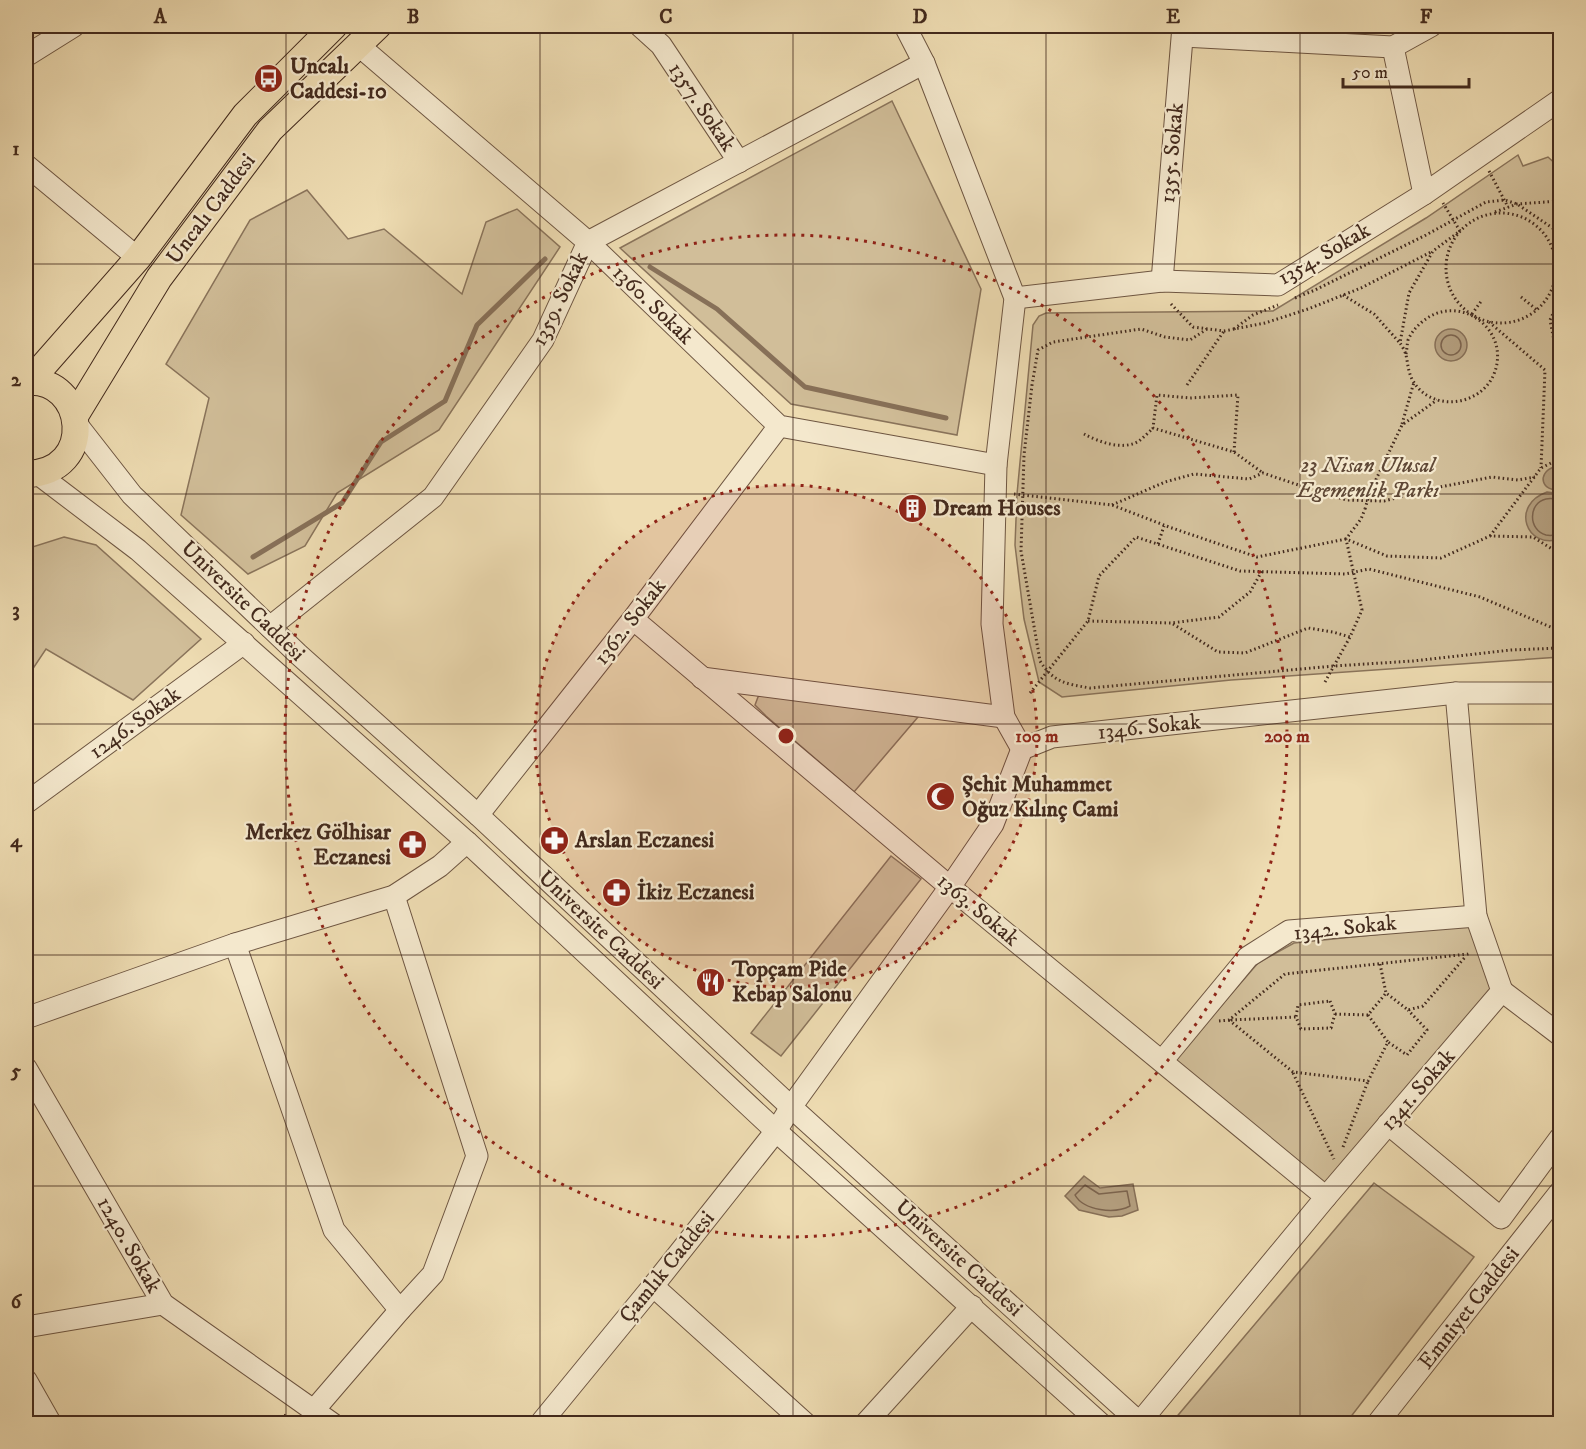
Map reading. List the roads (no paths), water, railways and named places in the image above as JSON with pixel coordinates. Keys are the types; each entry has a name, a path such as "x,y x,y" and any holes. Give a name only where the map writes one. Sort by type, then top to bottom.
{"main road":[{"name":"Uncalı Caddesi","path":"75,419 159,278 270,130 378,26"},
{"name":"Uncalı Caddesi","path":"27,382 138,258 245,115 327,28"},
{"path":"27,382 44,384 58,391 69,402 75,419 76,432 73,447 64,459 52,469 30,476"}],"street":[{"path":"26,56 74,26"},
{"name":"1357. Sokak","path":"640,26 661,45 739,162"},
{"path":"791,1107 993,824 1022,749 1004,717 992,624 996,465 1015,298 924,63 905,26"},
{"path":"1183,31 1393,47 1431,26"},
{"name":"1355. Sokak","path":"1161,281 1183,31"},
{"name":"1360. Sokak","path":"357,44 588,242 778,426"},
{"path":"1393,47 1432,196"},
{"name":"1359. Sokak","path":"270,627 433,497 543,340 588,242 924,63"},
{"name":"1354. Sokak","path":"1015,298 1161,281 1278,285 1432,196 1560,100"},
{"path":"26,165 138,258"},
{"name":"Universite Caddesi","path":"75,419 132,495 298,654 478,815 791,1107 1140,1423"},
{"path":"778,426 996,465"},
{"name":"1362. Sokak","path":"478,815 633,619 778,426"},
{"name":"Universite Caddesi","path":"30,476 138,550 244,643 467,842 776,1131 1101,1424"},
{"name":"1363. Sokak","path":"633,619 950,887 1326,1197"},
{"name":"1246. Sokak","path":"26,803 244,643"},
{"path":"702,678 1004,717"},
{"path":"1456,693 1477,950 1502,991 1560,1035"},
{"name":"1346. Sokak","path":"1022,749 1052,737 1456,693 1560,693"},
{"path":"26,1018 235,944 394,897 440,866 467,842"},
{"path":"314,1410 433,1274 477,1156 394,897"},
{"name":"1342. Sokak","path":"1162,1062 1248,957 1289,931 1476,916"},
{"path":"235,944 334,1230 400,1310"},
{"name":"1341. Sokak","path":"1140,1423 1326,1197 1502,991"},
{"name":"1240. Sokak","path":"26,1068 163,1304 333,1424"},
{"name":"Çamlık Caddesi","path":"540,1424 776,1131 791,1107"},
{"path":"1388,1124 1501,1218 1560,1138"},
{"path":"1528,1182 1556,1197"},
{"name":"Emniyet Caddesi","path":"1377,1424 1556,1197"},
{"path":"653,1286 806,1424"},
{"path":"26,1327 163,1304"},
{"path":"865,1424 972,1306"},
{"path":"26,1380 51,1424"}],"water":[{"path":"1451,329 1463,333 1467,345 1463,357 1451,361 1439,357 1435,345 1439,333"},
{"path":"1554,467 1560,469 1560,489 1549,488 1544,482 1545,474"},
{"path":"1547,492 1560,495 1560,539 1548,541 1538,538 1531,532 1526,515 1529,506 1536,498"},
{"path":"1084,1176 1100,1188 1133,1184 1138,1210 1122,1216 1109,1217 1079,1210 1065,1196"}],"waterway":[{"path":"253,557 342,503 381,442 445,401 477,325 545,259"},
{"path":"650,267 717,309 805,387 946,418"}],"place":[{"name":"Uncalı Caddesi-10","path":"269,79"},
{"name":"Dream Houses","path":"912,508"},
{"name":"Şehit Muhammet Oğuz Kılınç Cami","path":"941,797"},
{"name":"Arslan Eczanesi","path":"554,840"},
{"name":"Merkez Gölhisar Eczanesi","path":"412,845"},
{"name":"İkiz Eczanesi","path":"616,892"},
{"name":"Topçam Pide Kebap Salonu","path":"711,982"}],"park label":[{"name":"23 Nisan Ulusal Egemenlik Parkı","path":"1368,478"}]}
